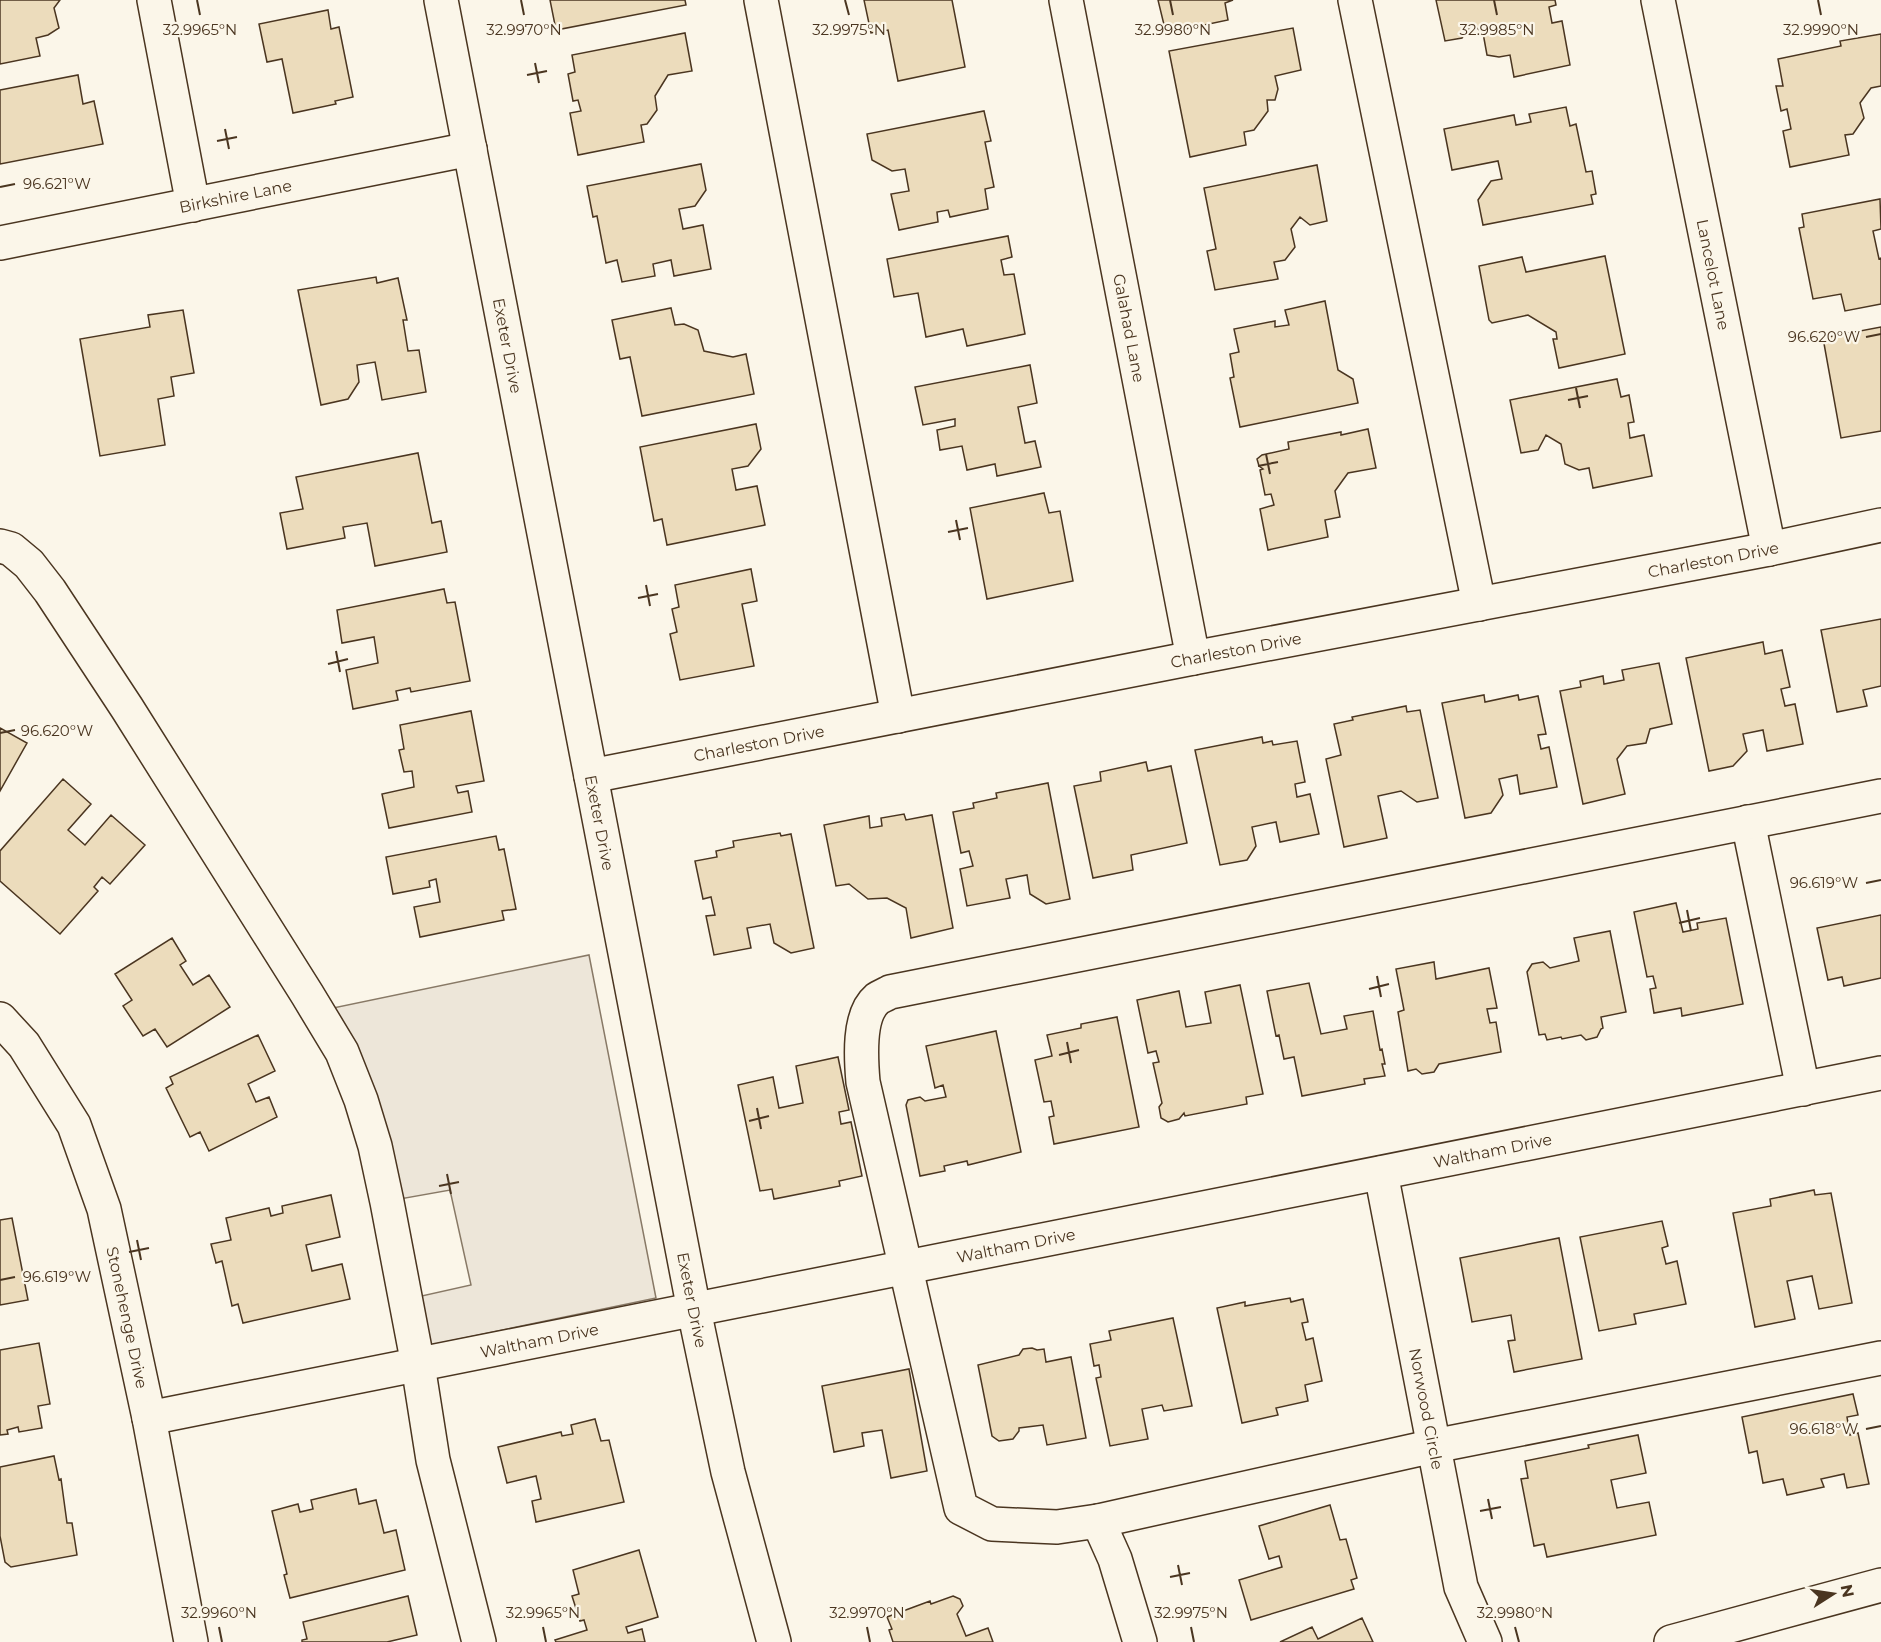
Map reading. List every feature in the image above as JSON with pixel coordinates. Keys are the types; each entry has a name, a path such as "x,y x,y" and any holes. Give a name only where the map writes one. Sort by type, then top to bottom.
{"street":[{"path":"154,0 194,205"},
{"name":"Exeter Drive","path":"441,0 694,1310 728,1472 774,1642"},
{"path":"761,0 898,716"},
{"name":"Galahad Lane","path":"1066,0 1193,658"},
{"path":"1355,0 1479,604"},
{"name":"Lancelot Lane","path":"1658,0 1769,549"},
{"name":"Birkshire Lane","path":"0,243 470,149"},
{"name":"Charleston Drive","path":"591,776 1193,658 1769,549 1881,525"},
{"path":"0,546 11,549 29,564 50,591 158,757 342,1052 361,1100 375,1146 418,1365 433,1460 479,1642"},
{"path":"1881,796 890,992 877,999 866,1017 860,1052 863,1082 961,1508 993,1524 1057,1527 1098,1521 1434,1446 1881,1358"},
{"path":"1748,822 1803,1089"},
{"name":"Stonehenge Drive","path":"0,1019 24,1045 74,1125 104,1209 149,1418 191,1642"},
{"name":"Waltham Drive","path":"149,1418 1881,1073"},
{"name":"Norwood Circle","path":"1381,1173 1461,1587 1485,1642"},
{"path":"1098,1521 1115,1559 1140,1642"},
{"path":"1671,1642 1881,1586"}],"shaded area":[{"path":"589,955 656,1298 426,1346 417,1297 471,1285 450,1190 400,1199 333,1008"}],"building":[{"path":"0,0 60,0 54,8 59,28 48,35 36,38 40,56 0,64"},
{"path":"550,0 685,0 686,5 556,30"},
{"path":"864,0 952,0 965,67 898,81 888,30 871,33"},
{"path":"1158,0 1233,0 1225,3 1228,20 1166,33"},
{"path":"1436,0 1555,0 1556,5 1549,7 1552,23 1562,21 1570,65 1514,77 1510,55 1499,57 1487,55 1483,33 1472,24 1462,38 1445,41"},
{"path":"328,10 331,29 339,27 353,97 335,101 336,104 293,113 282,59 267,62 259,24"},
{"path":"1293,28 1301,70 1275,76 1278,89 1275,100 1267,100 1268,111 1254,130 1244,132 1246,145 1190,157 1169,51"},
{"path":"685,33 692,71 668,75 655,96 657,110 647,124 641,125 644,142 578,155 570,113 581,111 578,100 573,101 568,74 575,72 572,55"},
{"path":"1881,34 1881,86 1871,88 1860,103 1864,118 1853,134 1845,135 1849,155 1790,167 1783,131 1791,129 1787,109 1781,111 1776,86 1783,86 1778,59 1841,46 1840,41"},
{"path":"78,75 83,104 94,101 103,144 0,164 0,90"},
{"path":"1566,107 1570,126 1576,124 1586,172 1592,171 1596,194 1591,195 1593,204 1483,225 1478,200 1491,181 1502,179 1498,161 1452,170 1444,129 1514,115 1516,125 1531,122 1529,114"},
{"path":"984,111 991,141 985,142 994,187 985,189 988,209 950,217 948,210 937,212 938,222 899,230 891,194 909,191 905,169 892,171 872,160 867,134"},
{"path":"701,164 706,190 695,206 679,209 683,229 703,225 711,269 674,276 671,260 653,264 655,276 622,282 617,260 606,263 597,216 593,217 587,186"},
{"path":"1317,165 1327,221 1310,225 1300,217 1291,229 1295,247 1285,260 1274,262 1278,279 1215,290 1207,251 1216,249 1204,188"},
{"path":"1880,199 1881,229 1873,231 1879,259 1881,258 1881,304 1845,311 1841,294 1813,299 1799,228 1804,227 1802,214"},
{"path":"1008,236 1012,257 1001,260 1004,275 1014,274 1025,334 967,346 963,329 926,337 918,293 894,297 887,259"},
{"path":"1605,256 1625,354 1559,368 1553,339 1557,339 1556,332 1528,315 1492,323 1489,320 1479,266 1522,257 1526,272"},
{"path":"376,277 377,283 398,278 407,320 403,320 408,351 419,350 426,392 382,400 375,362 357,365 359,382 348,399 321,405 298,290"},
{"path":"1325,301 1338,370 1353,379 1358,403 1240,427 1230,378 1234,377 1230,354 1239,352 1234,329 1275,321 1275,327 1289,325 1285,310"},
{"path":"671,308 675,325 684,324 698,330 704,351 733,357 746,354 754,394 642,416 630,357 620,359 612,320"},
{"path":"183,310 194,373 171,377 174,396 158,399 165,445 100,456 80,339 150,327 148,315"},
{"path":"1881,327 1881,431 1841,438 1823,338"},
{"path":"1030,365 1037,403 1018,407 1025,443 1035,441 1041,467 997,476 995,464 967,470 962,446 940,450 937,430 955,426 955,419 923,425 915,387"},
{"path":"1617,379 1621,397 1629,395 1634,422 1628,423 1630,438 1644,435 1652,476 1593,488 1589,468 1579,470 1565,464 1561,444 1546,435 1538,450 1521,453 1510,400"},
{"path":"756,424 761,449 748,466 732,469 736,490 757,486 765,525 667,545 662,519 654,521 640,447"},
{"path":"1368,429 1376,468 1348,473 1335,491 1340,517 1325,520 1328,537 1268,550 1260,509 1274,505 1271,494 1265,495 1260,470 1263,469 1259,466 1257,459 1262,455 1289,449 1288,442"},
{"path":"418,453 432,523 441,521 447,552 375,566 367,523 343,527 345,538 287,549 280,513 303,509 296,477"},
{"path":"1044,493 1049,513 1060,511 1073,581 987,599 970,508"},
{"path":"751,569 757,601 742,604 754,666 680,680 670,634 677,632 672,609 679,607 675,585"},
{"path":"444,589 447,603 455,602 470,681 411,692 410,688 396,691 398,700 353,709 346,670 378,663 374,637 342,643 337,610"},
{"path":"1881,619 1881,686 1863,690 1867,706 1837,712 1821,630"},
{"path":"1763,642 1765,654 1782,650 1790,687 1781,689 1785,706 1795,704 1803,744 1767,751 1763,730 1743,734 1747,751 1733,766 1709,771 1686,658"},
{"path":"1659,663 1672,724 1650,729 1646,743 1627,746 1617,759 1625,794 1583,804 1560,691 1581,687 1580,681 1603,676 1604,684 1624,680 1622,670"},
{"path":"1484,695 1485,702 1518,695 1519,700 1538,696 1546,734 1538,735 1541,749 1549,747 1557,787 1520,794 1517,775 1499,779 1503,795 1491,813 1465,818 1442,703"},
{"path":"1406,706 1407,712 1420,710 1438,798 1417,802 1401,791 1378,796 1387,838 1344,847 1326,759 1341,755 1334,724 1353,720 1352,717"},
{"path":"471,711 484,781 456,786 458,793 468,791 472,812 389,828 382,794 414,787 412,771 404,772 399,750 404,749 400,725"},
{"path":"0,728 27,743 0,791"},
{"path":"1262,737 1263,743 1272,741 1273,745 1297,741 1305,782 1295,784 1297,797 1310,794 1319,834 1280,842 1276,822 1252,827 1256,846 1247,860 1220,865 1195,750"},
{"path":"1146,762 1148,771 1171,766 1187,843 1131,855 1133,870 1093,878 1074,786 1101,781 1100,772"},
{"path":"63,779 91,804 68,830 85,845 111,815 145,845 110,884 102,877 94,887 98,891 60,934 0,881 0,851"},
{"path":"1048,783 1070,899 1046,904 1030,894 1027,875 1006,879 1010,898 967,906 960,869 973,866 969,851 961,853 953,812 974,808 973,803 997,798 996,793"},
{"path":"904,814 906,820 932,815 953,928 911,938 906,908 887,898 868,899 849,884 836,886 824,825 869,816 870,828 882,826 881,818"},
{"path":"780,833 781,836 791,834 814,948 791,953 774,943 770,924 747,928 751,948 714,955 706,916 715,915 711,897 703,899 695,861 717,857 716,851 734,847 733,841"},
{"path":"496,836 499,850 504,849 516,909 502,911 504,920 420,937 414,907 440,902 436,879 429,881 430,887 393,894 386,857"},
{"path":"1676,903 1683,932 1698,929 1697,923 1726,918 1743,1004 1682,1016 1681,1008 1654,1013 1650,989 1656,988 1653,976 1647,977 1634,912"},
{"path":"1881,915 1881,978 1844,986 1842,977 1828,980 1817,928"},
{"path":"1610,931 1626,1012 1601,1017 1603,1028 1597,1037 1586,1040 1581,1035 1547,1040 1545,1034 1539,1035 1527,972 1532,964 1543,962 1550,968 1579,961 1574,938"},
{"path":"172,938 186,961 180,965 193,985 209,975 230,1007 167,1047 155,1029 143,1036 123,1006 132,1000 115,974"},
{"path":"1434,962 1436,979 1489,968 1497,1008 1487,1009 1490,1023 1496,1022 1501,1052 1439,1064 1434,1072 1422,1074 1416,1069 1408,1071 1398,1012 1404,1010 1396,969"},
{"path":"1309,983 1321,1034 1347,1029 1344,1016 1373,1011 1385,1064 1382,1064 1385,1076 1364,1079 1365,1084 1302,1096 1294,1057 1284,1059 1279,1035 1276,1036 1267,991"},
{"path":"1240,985 1263,1094 1246,1097 1247,1104 1185,1116 1184,1113 1179,1119 1168,1122 1161,1118 1159,1107 1162,1103 1153,1063 1159,1062 1156,1051 1148,1053 1137,1000 1179,991 1186,1027 1211,1023 1205,992"},
{"path":"1117,1017 1139,1127 1054,1144 1049,1117 1054,1116 1051,1101 1044,1102 1035,1060 1052,1056 1047,1035 1081,1028 1081,1024"},
{"path":"996,1031 1021,1152 968,1165 967,1161 944,1166 945,1171 920,1176 906,1105 908,1100 920,1097 925,1101 946,1097 943,1085 935,1088 926,1046"},
{"path":"258,1035 275,1071 248,1084 256,1102 269,1097 277,1117 209,1151 200,1132 190,1137 166,1088 173,1084 170,1077"},
{"path":"838,1057 849,1110 839,1112 841,1124 851,1122 862,1176 839,1181 840,1186 774,1199 772,1189 760,1191 738,1085 773,1077 779,1108 803,1103 796,1066"},
{"path":"1814,1190 1815,1195 1831,1193 1852,1303 1819,1309 1812,1276 1787,1281 1795,1319 1755,1327 1733,1213 1771,1206 1770,1199"},
{"path":"331,1195 340,1237 306,1245 312,1271 342,1264 350,1299 243,1323 238,1304 232,1306 222,1261 216,1263 211,1244 231,1240 226,1218 269,1208 271,1216 283,1213 282,1206"},
{"path":"12,1218 28,1300 0,1305 0,1220"},
{"path":"1662,1221 1668,1246 1662,1248 1666,1264 1677,1261 1686,1304 1634,1314 1636,1324 1599,1331 1580,1237"},
{"path":"1559,1238 1582,1359 1514,1372 1508,1341 1515,1340 1511,1315 1472,1322 1460,1258"},
{"path":"1290,1298 1291,1302 1303,1299 1308,1322 1302,1323 1306,1340 1313,1338 1322,1381 1305,1385 1308,1401 1276,1408 1278,1415 1242,1423 1217,1308 1245,1302 1245,1306"},
{"path":"1173,1318 1192,1406 1164,1411 1162,1405 1142,1409 1148,1439 1110,1446 1096,1378 1101,1377 1099,1365 1094,1366 1090,1344 1111,1340 1109,1331"},
{"path":"39,1343 50,1404 38,1406 42,1428 19,1432 18,1427 7,1430 8,1434 0,1435 0,1350"},
{"path":"1023,1349 1044,1349 1046,1362 1071,1357 1086,1438 1047,1445 1043,1425 1019,1428 1013,1439 999,1441 992,1436 978,1365 1019,1355"},
{"path":"909,1369 927,1471 891,1478 882,1430 862,1433 864,1446 834,1452 822,1386"},
{"path":"1853,1394 1858,1415 1847,1417 1850,1435 1858,1433 1869,1484 1847,1488 1844,1474 1821,1479 1824,1487 1787,1495 1783,1479 1763,1483 1757,1451 1749,1453 1742,1417"},
{"path":"595,1419 601,1441 609,1440 624,1502 536,1522 532,1501 541,1499 536,1476 507,1483 498,1447 561,1432 562,1436 573,1434 571,1425"},
{"path":"1638,1435 1646,1473 1611,1480 1617,1508 1649,1502 1656,1535 1547,1557 1544,1544 1534,1546 1521,1479 1528,1478 1525,1461"},
{"path":"54,1456 59,1480 61,1479 67,1523 72,1523 77,1555 11,1567 5,1562 0,1536 0,1467"},
{"path":"356,1489 359,1504 376,1500 384,1533 396,1530 405,1570 290,1598 284,1575 287,1574 272,1511 298,1504 300,1512 313,1509 311,1500"},
{"path":"1330,1505 1340,1540 1346,1539 1357,1578 1351,1580 1354,1589 1251,1620 1239,1580 1282,1567 1279,1556 1269,1559 1259,1526"},
{"path":"639,1550 658,1617 626,1627 628,1633 642,1629 645,1642 556,1642 555,1640 587,1630 584,1620 580,1621 572,1596 579,1594 573,1570"},
{"path":"408,1596 417,1635 387,1642 302,1642 307,1639 303,1622"},
{"path":"953,1596 960,1599 963,1606 957,1614 966,1636 988,1628 993,1642 893,1642 889,1630 892,1629 887,1617 930,1601 931,1604"},
{"path":"1362,1618 1373,1642 1280,1642 1312,1627 1318,1639"}]}
